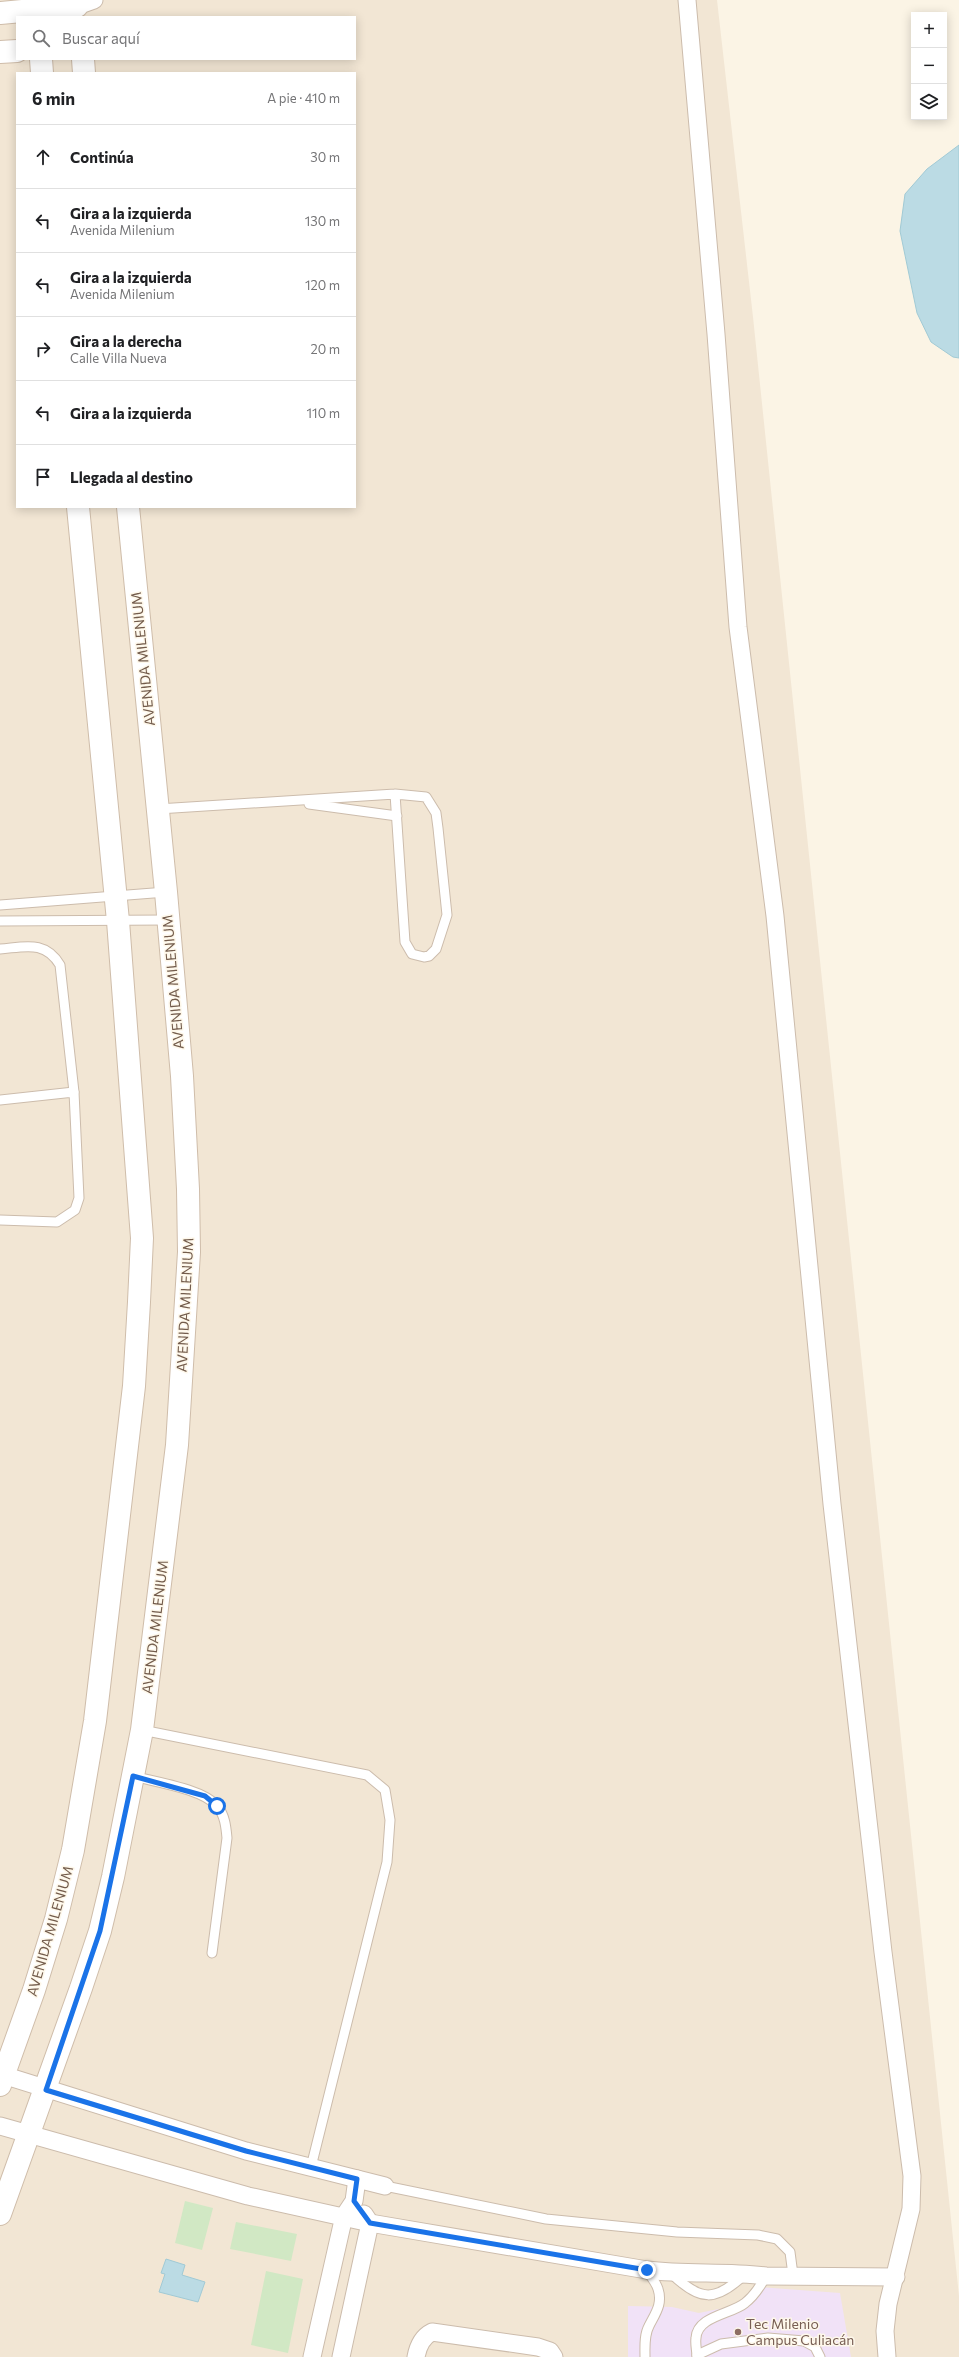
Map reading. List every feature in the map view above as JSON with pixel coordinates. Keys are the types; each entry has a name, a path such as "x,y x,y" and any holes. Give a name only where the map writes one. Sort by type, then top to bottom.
{"street":[{"path":"687,0 716,334 738,627 775,916 831,1496 883,1952 912,2176 911,2209 896,2277 888,2304 885,2331 887,2357"},
{"path":"0,13 82,6"},
{"path":"0,52 16,51"},
{"path":"41,60 42,72"},
{"path":"83,60 84,72"},
{"name":"AVENIDA MILENIUM","path":"1,2078 34,1990 56,1919 73,1850 95,1721 134,1386 142,1238 116,896 78,508"},
{"name":"AVENIDA MILENIUM","path":"0,2214 46,2090 100,1931 142,1730 177,1445 189,1252 188,1189 182,1076 167,920 166,892 128,508"},
{"path":"1,2078 46,2090 246,2151 385,2186"},
{"path":"0,2126 248,2196 344,2216 370,2223 647,2270 671,2273 746,2274 766,2276 896,2277"},
{"path":"312,2357 344,2216 354,2201 357,2179"},
{"path":"341,2357 370,2223 354,2201"},
{"path":"416,2357 418,2348 424,2336 432,2332 538,2346 550,2351 554,2357"}],"lane":[{"path":"158,809 395,794 426,797 436,813 446,915 436,948 429,956 424,957 412,954 405,942 395,794"},
{"path":"294,801 397,816"},
{"path":"0,905 166,892"},
{"path":"0,921 167,920"},
{"path":"0,949 35,947 47,949 54,955 60,965 74,1092 79,1198 75,1210 57,1222 0,1220"},
{"path":"0,1100 74,1092"},
{"path":"142,1730 367,1776 385,1790 390,1820 387,1862 311,2167"},
{"path":"133,1776 205,1796 217,1806 225,1820 227,1838 212,1952"},
{"path":"385,2186 546,2219 677,2232 758,2235 777,2239 790,2252 793,2276"},
{"path":"645,2357 645,2343 648,2327 657,2315 660,2298 658,2288 647,2270"},
{"path":"671,2273 682,2285 698,2294 708,2296 722,2293 746,2274"},
{"path":"766,2276 755,2294 744,2304 716,2316 701,2328 696,2337 697,2356 721,2344 768,2338 804,2341 815,2347 820,2357"}],"shaded area":[{"path":"0,0 717,0 753,317 959,2296 959,2357 0,2357"},
{"name":"Tec Milenio Campus Culiacán","path":"757,2287 840,2293 851,2357 628,2357 628,2306 672,2307 699,2313 738,2305"}],"green space":[{"path":"185,2201 213,2208 202,2250 175,2243"},
{"path":"236,2222 297,2234 291,2261 230,2249"},
{"path":"266,2271 303,2279 288,2353 251,2345"}],"water":[{"path":"959,145 959,358 953,357 931,342 917,313 900,231 905,194 927,169"},
{"path":"166,2259 185,2265 182,2275 205,2282 198,2302 159,2292 165,2274 161,2273"}],"place":[{"name":"Tec Milenio Campus Culiacán","path":"738,2332"}],"route":[{"path":"217,1806 205,1796 133,1776 100,1931 46,2090 246,2151 357,2179 354,2201 370,2223 647,2270"}]}
